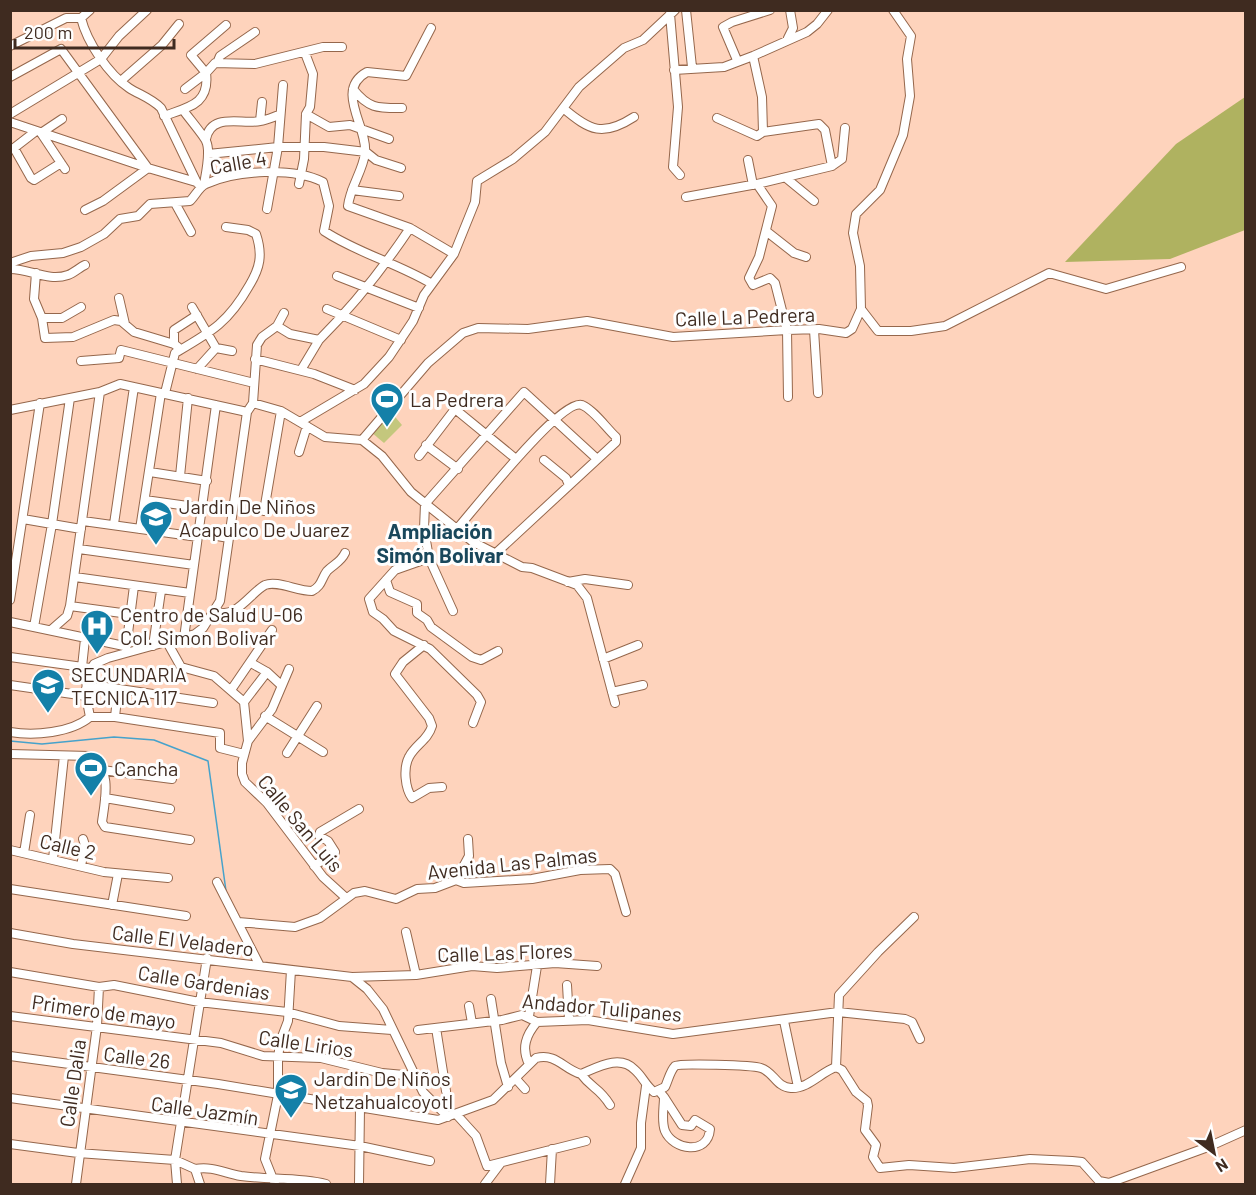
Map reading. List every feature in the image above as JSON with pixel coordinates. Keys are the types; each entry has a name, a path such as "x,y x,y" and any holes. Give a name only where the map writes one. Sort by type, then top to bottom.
{"street":[{"path":"10,46 66,18 81,18 90,10"},
{"path":"10,114 101,59 119,36 147,10"},
{"path":"686,10 692,67"},
{"path":"737,60 723,27 770,10"},
{"path":"788,38 793,28 790,10"},
{"path":"674,70 692,67 724,67 737,60 753,56 818,26 828,10"},
{"path":"893,10 911,36 907,59 910,96 903,135 880,190 856,214 853,233 860,266 861,309 881,333 939,328 1049,273 1106,289 1181,267"},
{"path":"672,12 678,107 673,167 680,175"},
{"path":"299,452 303,424 355,390 376,373 401,340 432,284 454,254 475,202 477,181 513,159 546,132 579,87 624,48 643,40 672,12"},
{"path":"81,18 84,32 101,59 126,86 152,100 164,116 200,185"},
{"path":"122,80 162,45 179,24"},
{"path":"164,116 183,110 205,95 208,88 206,73 191,55 226,25"},
{"path":"431,28 407,75 398,77 367,72 356,82 352,96 366,152 348,206 410,228 454,254"},
{"path":"217,63 220,57 255,32"},
{"path":"185,89 217,63 255,63 323,48 342,47"},
{"path":"10,76 61,49 148,168"},
{"path":"300,179 306,114 310,107 313,74 305,53"},
{"path":"753,56 762,97 763,132"},
{"path":"267,209 278,147 283,85"},
{"path":"353,89 361,99 375,108 402,108"},
{"path":"260,121 262,102"},
{"path":"563,108 580,123 602,130 622,124 634,117"},
{"path":"183,110 196,130 206,139"},
{"path":"306,114 329,127 350,125 389,139"},
{"path":"200,185 208,154 206,139 208,131 218,123 260,121 279,115"},
{"path":"38,132 63,166 33,180 14,148 38,132 62,118"},
{"path":"717,118 749,135 757,136 763,132 819,124 825,130 832,166"},
{"path":"10,122 200,185"},
{"path":"686,197 755,185 832,166 842,159 845,128"},
{"path":"208,154 303,146 366,152 376,160 401,168"},
{"path":"748,160 755,185 772,206 759,257 748,278 753,285 767,279 772,280 787,330 788,397"},
{"path":"85,210 103,201 148,168"},
{"name":"Calle 4","path":"10,263 31,256 63,253 81,247 104,234 120,219 138,216 150,204 190,201 200,185 260,172 274,172 323,182 329,206 324,231 346,245 390,262 432,284"},
{"path":"786,177 814,201"},
{"path":"352,190 399,196"},
{"path":"175,202 191,232"},
{"path":"140,529 163,393 175,353 207,334 230,316 259,268 261,252 256,234 248,230 226,227"},
{"path":"301,370 319,340 368,290 390,262 410,228"},
{"path":"766,231 794,253 806,257"},
{"path":"10,269 36,273 45,277 69,274 85,265"},
{"path":"36,273 34,299 42,318 45,338 73,337 114,321 125,324 134,332 174,344 182,349"},
{"path":"337,276 418,308"},
{"path":"119,298 125,324"},
{"path":"42,318 62,318 81,307"},
{"path":"192,307 216,348 232,351"},
{"path":"327,309 401,340"},
{"name":"Calle La Pedrera","path":"362,440 428,363 463,333 478,328 520,329 587,321 673,337 787,330 850,332 861,309"},
{"path":"10,657 86,667 126,650 184,638 203,628 216,611 220,601 247,412 253,403 255,359 260,340 277,326 284,313"},
{"path":"174,344 174,330 197,315"},
{"path":"277,326 290,334 319,340"},
{"path":"814,330 818,393"},
{"path":"197,369 216,348"},
{"path":"81,361 119,358 121,351 254,383"},
{"path":"255,359 301,370 355,390"},
{"path":"10,410 100,392 120,384 247,412"},
{"path":"114,524 134,387"},
{"path":"51,630 67,616 70,606 100,392"},
{"path":"453,611 429,558 424,529 425,504 524,392 596,458"},
{"path":"34,627 70,398"},
{"path":"180,476 189,398"},
{"path":"10,600 14,560 23,519 40,403"},
{"path":"253,403 281,411 325,437 362,440 382,456 411,492 456,530 495,554 522,567 532,568 577,585 587,598 615,703"},
{"path":"184,638 216,405"},
{"path":"456,530 516,459 554,421 566,410 577,405 585,406 617,440 495,554"},
{"path":"419,456 455,409 516,459"},
{"path":"264,511 281,411"},
{"path":"426,445 458,469"},
{"path":"544,460 566,478 569,485"},
{"path":"150,472 207,481"},
{"path":"145,500 202,508"},
{"path":"23,519 52,524 114,524 140,529 229,538"},
{"path":"78,549 194,565"},
{"path":"216,611 220,613 230,611 266,585 278,583 289,589 312,591 321,585 326,573 342,560 345,553"},
{"path":"429,558 395,570 369,599 373,612 394,631 424,645 477,695 481,702 473,723"},
{"path":"75,577 161,591 190,593"},
{"path":"568,582 585,579 628,585"},
{"path":"386,580 390,592 417,604 417,613 427,620 430,627 472,657 481,660 498,651"},
{"path":"126,650 134,586"},
{"path":"153,646 161,591"},
{"path":"70,606 129,614"},
{"path":"10,622 51,630 126,650"},
{"path":"231,690 272,630"},
{"path":"85,639 86,693 90,717"},
{"path":"166,642 182,667 214,676 244,702"},
{"path":"424,645 407,657 395,674 429,718 432,726 423,742 408,759 405,783 412,798 429,788 442,787"},
{"path":"603,660 638,645"},
{"path":"251,663 267,672 281,686"},
{"name":"Calle San Luis","path":"288,669 272,709 248,741 241,769 245,782 267,803 314,866 345,897"},
{"path":"248,741 244,702 267,672"},
{"path":"612,692 643,685"},
{"path":"10,686 86,693 118,689 213,703"},
{"path":"115,717 118,689"},
{"path":"287,753 317,706"},
{"path":"265,716 323,752"},
{"path":"10,732 24,735 71,728 90,717 115,717 222,733 220,748 244,754"},
{"path":"10,754 89,756 96,760 107,784 103,825 190,840"},
{"path":"53,859 64,756"},
{"path":"102,770 172,779"},
{"path":"105,798 170,809"},
{"path":"314,866 335,852 319,834 359,809"},
{"path":"24,853 30,814"},
{"path":"81,866 85,845 83,839"},
{"path":"456,880 469,856 468,839"},
{"name":"Calle 2","path":"10,850 118,874 168,878"},
{"name":"Avenida Las Palmas","path":"345,897 364,891 396,899 417,889 435,888 456,880 464,883 532,879 580,870 614,870 626,912"},
{"path":"112,905 118,874"},
{"path":"217,882 261,966"},
{"path":"10,889 186,916"},
{"path":"238,922 302,926 320,918 345,897"},
{"path":"836,1067 840,995 878,952 914,917"},
{"path":"406,932 416,975"},
{"name":"Calle El Veladero","path":"10,933 73,944 207,958 352,977 416,975"},
{"path":"177,1185 175,1160 207,958"},
{"name":"Calle Las Flores","path":"416,975 472,966 537,966 555,963 597,966"},
{"path":"530,1016 537,966"},
{"path":"275,1185 265,1159 278,1095 279,1055 288,1021 291,970"},
{"name":"Calle Gardenias","path":"10,972 99,987 114,985 199,1002 287,1012 339,1026 392,1030"},
{"path":"352,977 376,1000 387,1015 392,1030 426,1097 476,1136 487,1166 586,1141"},
{"path":"567,985 569,1020"},
{"name":"Calle Dalia","path":"76,1185 78,1153 97,1026 99,987"},
{"path":"491,999 501,1063 508,1087"},
{"path":"469,1006 472,1023"},
{"name":"Andador Tulipanes","path":"418,1030 530,1016 537,1022 588,1020 674,1034 784,1022 803,1016 838,1012 905,1019 912,1022 920,1039"},
{"name":"Primero de mayo","path":"10,1016 193,1040"},
{"path":"529,1064 525,1055 525,1044 537,1022"},
{"path":"784,1022 798,1087"},
{"path":"436,1028 446,1091"},
{"name":"Calle Lirios","path":"193,1040 221,1043 263,1056 321,1058 382,1073 415,1076"},
{"name":"Calle 26","path":"10,1056 189,1080 438,1120 452,1115"},
{"path":"452,1115 493,1100 536,1058 546,1056 554,1057 581,1074 588,1084 601,1089 610,1106"},
{"path":"581,1074 599,1065 623,1062 635,1069 646,1086 662,1094 682,1125 691,1126 695,1120 710,1129 709,1136 695,1149 686,1149 670,1139 664,1129 662,1094 675,1066 681,1063 760,1068 783,1086 798,1087 836,1067 842,1070 856,1092 867,1101 865,1130 876,1144 873,1157 880,1168 909,1165 954,1168 1030,1159 1072,1161 1082,1162 1100,1181 1109,1183 1208,1147 1245,1130"},
{"path":"516,1079 525,1089"},
{"path":"625,1185 641,1148 640,1123 646,1086"},
{"name":"Calle Jazmín","path":"10,1098 270,1136 360,1146 430,1161"},
{"path":"359,1185 360,1108"},
{"path":"10,1144 78,1153 175,1160 195,1169 215,1167 244,1176 271,1177 326,1185"},
{"path":"550,1185 552,1149"},
{"path":"485,1185 500,1164"},
{"path":"195,1169 200,1185"}],"green space":[{"path":"1245,97 1245,230 1170,259 1065,262 1176,144"},
{"name":"La Pedrera","path":"391,412 402,425 384,443 371,432"}],"waterway":[{"path":"10,741 42,744 114,737 154,740 208,761 226,891"}],"place":[{"name":"La Pedrera","path":"387,428"},
{"name":"Jardin De Niños Acapulco De Juarez","path":"156,546"},
{"name":"Centro de Salud U-06 Col. Simon Bolivar","path":"97,655"},
{"name":"SECUNDARIA TECNICA 117","path":"48,714"},
{"name":"Cancha","path":"91,797"},
{"name":"Jardin De Niños Netzahualcoyotl","path":"291,1119"}],"district":[{"name":"Ampliación Simón Bolivar","path":"440,542"}]}
